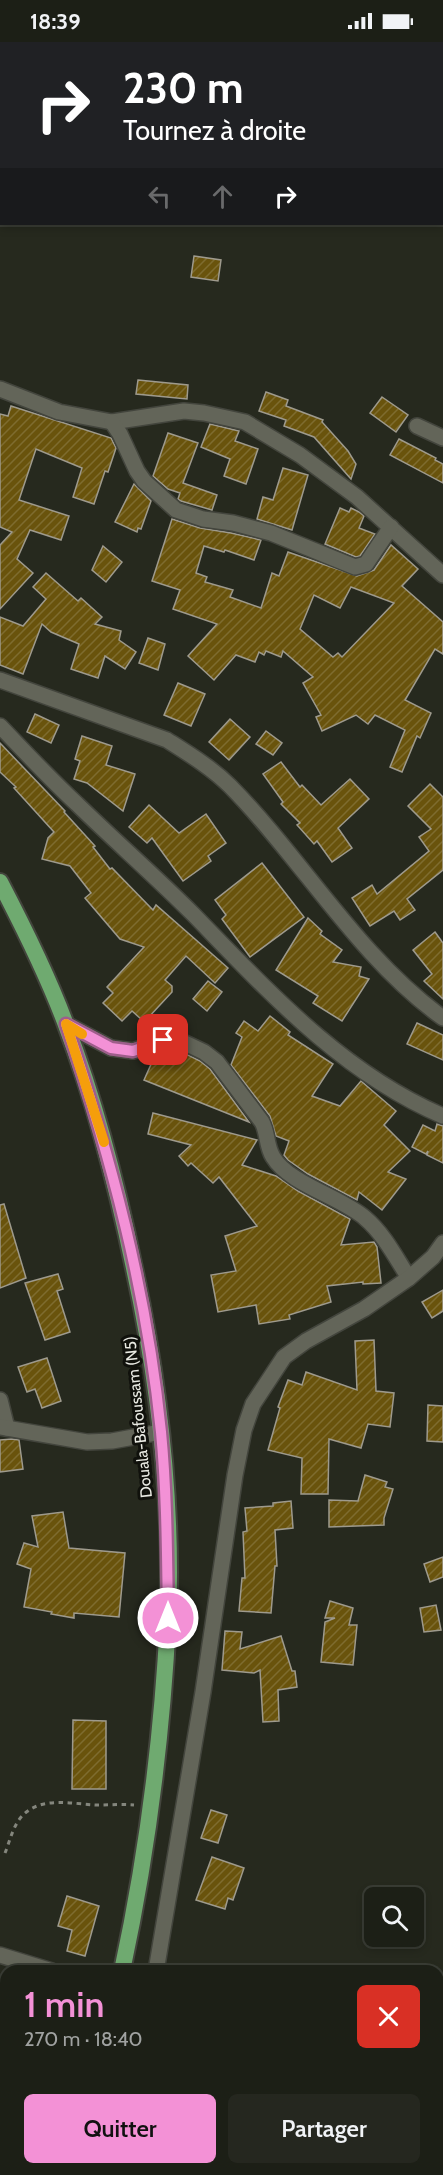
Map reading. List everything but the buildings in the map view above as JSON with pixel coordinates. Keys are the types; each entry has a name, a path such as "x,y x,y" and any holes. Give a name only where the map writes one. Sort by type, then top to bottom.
{"highway":[{"name":"Douala-Bafoussam (N5)","path":"0,882 37,957 66,1024 93,1104 120,1198 148,1336 161,1432 167,1523 168,1618 152,1808 123,1965"}],"street":[{"path":"0,389 59,412 112,422 184,411 245,422 300,455 357,497 443,575"},
{"path":"112,422 144,481 159,493 166,503 189,515 271,533 355,567 366,564 391,527"},
{"path":"417,426 443,438"},
{"path":"0,680 167,740 190,754 229,785 376,958 411,992 443,1018"},
{"path":"0,726 75,802 193,914 259,984 305,1025 347,1059 385,1085 415,1104 443,1116"},
{"path":"66,1024 111,1048 133,1051 163,1040 184,1043 204,1052 217,1062 262,1122 273,1157 279,1164 286,1171 365,1218 380,1233 409,1278"},
{"path":"157,1965 203,1692 235,1475 244,1430 253,1404 284,1357 306,1341 364,1309 409,1278 433,1257 443,1243"},
{"path":"0,1401 3,1427 87,1442 112,1441 161,1432"},
{"path":"0,1955 32,1965"}],"path":[{"path":"5,1853 13,1831 23,1814 42,1804 61,1802 152,1808"}],"slow traffic":[{"path":"82,1034 66,1024 104,1142"}],"route":[{"path":"163,1040 133,1051 111,1048 66,1024 93,1104 120,1198 148,1336 161,1432 167,1523 168,1618"}]}
